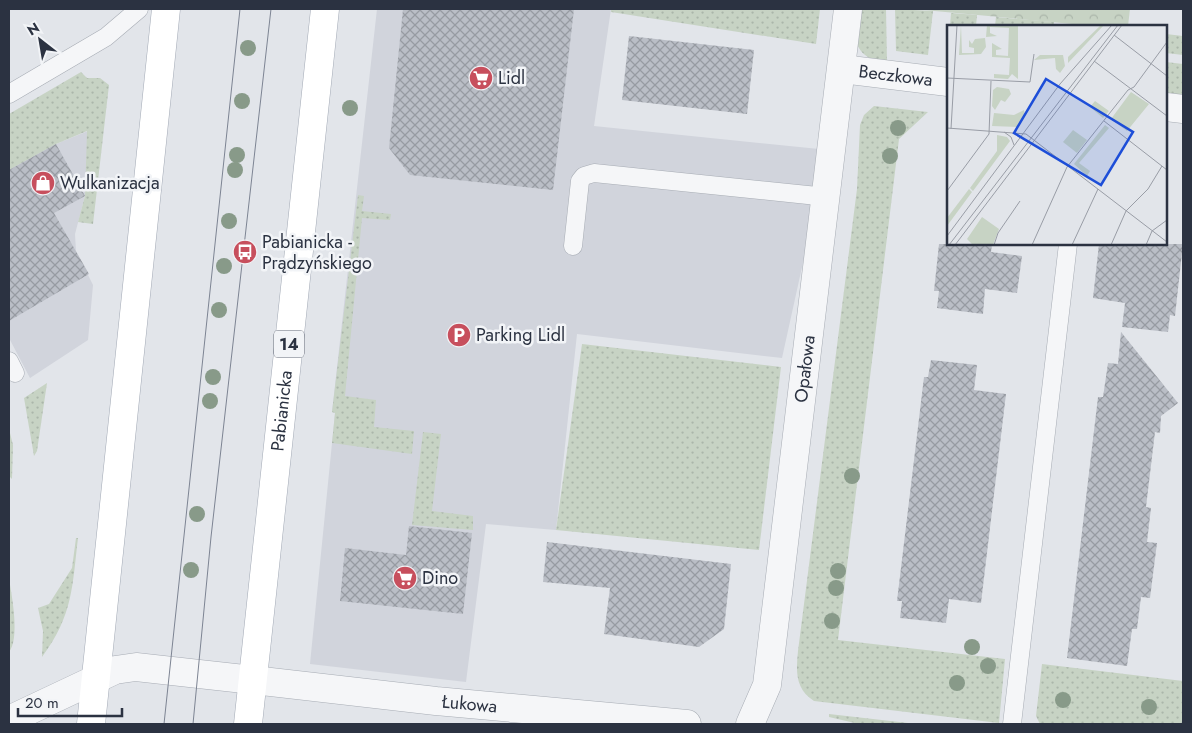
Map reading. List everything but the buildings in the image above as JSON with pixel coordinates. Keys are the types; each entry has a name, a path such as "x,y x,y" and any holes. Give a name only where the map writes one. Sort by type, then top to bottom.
{"main road":[{"path":"91,724 166,9"},
{"name":"Pabianicka","path":"248,724 325,9"}],"street":[{"name":"Opałowa","path":"750,724 767,685 827,197 848,9"},
{"name":"Beczkowa","path":"842,69 947,82"},
{"path":"1167,107 1183,109"},
{"name":"Łukowa","path":"9,720 95,678 115,670 136,668 436,701 686,724"}],"lane":[{"path":"9,94 106,37 139,9"},
{"path":"573,246 580,180 584,176 594,173 827,197"},
{"path":"1012,724 1068,245"}],"shaded area":[{"path":"377,9 611,9 594,126 819,149 804,258 782,358 577,334 556,530 486,524 466,682 310,664 335,413 332,412"},
{"path":"88,131 85,196 75,234 76,251 93,285 88,340 30,378 9,338 9,170 56,144"}],"green space":[{"path":"611,9 820,9 816,44 611,12"},
{"path":"859,9 886,9 887,63 869,58 859,49 857,44"},
{"path":"895,9 933,11 928,55 896,51"},
{"path":"913,9 1130,9 1128,25 1083,25"},
{"path":"951,13 977,15 976,25 950,25"},
{"path":"996,17 1054,22 1054,25 995,25"},
{"path":"1167,34 1183,36 1183,55 1167,53"},
{"path":"1167,62 1183,64 1183,96 1167,94"},
{"path":"81,72 87,78 100,78 109,85 93,224 78,222 85,196 87,131 56,144 9,170 9,114"},
{"path":"874,106 928,112 899,139 838,640 1005,659 999,723 814,701 803,691 798,679 798,651 857,189 860,125 864,115"},
{"path":"358,195 364,196 362,211 391,214 390,220 362,218 345,396 376,400 374,427 414,431 412,454 332,443 335,413 332,412"},
{"path":"582,344 781,367 759,550 556,530"},
{"path":"47,383 37,451 34,456 24,398"},
{"path":"9,429 13,445 12,479 9,476"},
{"path":"423,432 441,434 432,511 473,516 473,530 412,525"},
{"path":"76,538 78,538 72,587 65,614 60,628 42,657 43,631 38,608 49,604 72,568"},
{"path":"9,579 15,628 9,652"},
{"path":"1042,664 1183,681 1183,724 1040,724 1036,716"},
{"path":"829,714 917,724 859,724 829,717"}],"tram line":[{"path":"164,724 240,9"},
{"path":"193,724 211,537 271,9"}],"place":[{"name":"Lidl","path":"481,78"},
{"name":"Wulkanizacja","path":"43,183"},
{"name":"Pabianicka - Prądzyńskiego","path":"245,252"},
{"name":"Parking Lidl","path":"459,335"},
{"name":"Dino","path":"405,578"}]}
